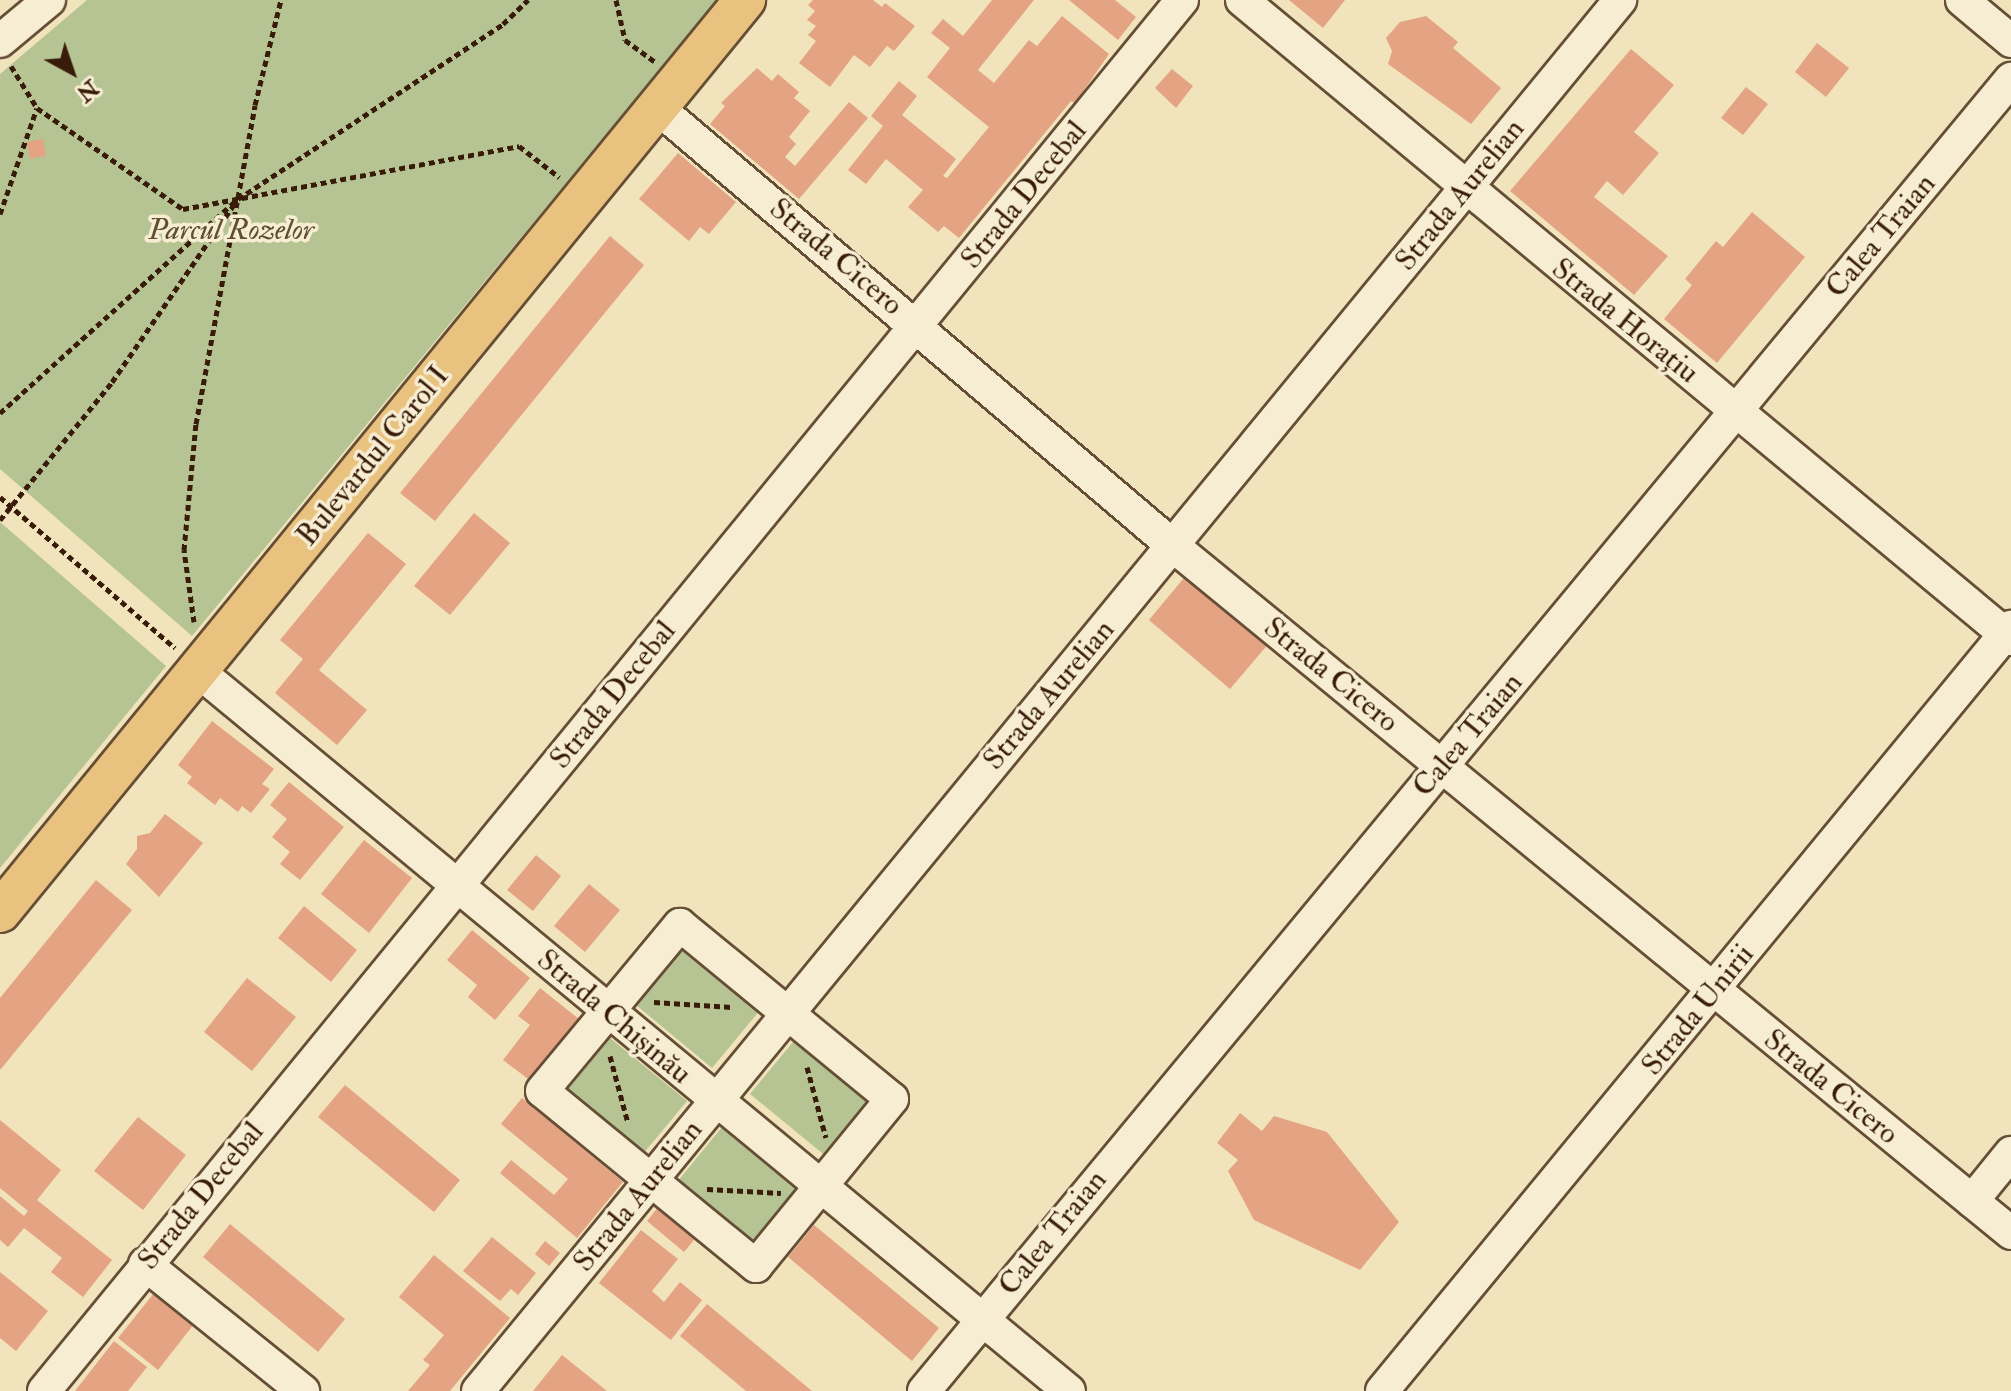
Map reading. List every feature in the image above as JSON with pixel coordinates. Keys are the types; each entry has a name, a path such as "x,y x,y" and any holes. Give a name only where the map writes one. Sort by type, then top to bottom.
{"main road":[{"name":"Bulevardul Carol I","path":"0,912 745,0"}],"street":[{"path":"4,51 49,0"},
{"name":"Strada Decebal","path":"44,1391 1182,0"},
{"name":"Strada Horațiu","path":"1242,0 1465,189 2009,633"},
{"name":"Strada Aurelian","path":"478,1391 1620,0"},
{"path":"1962,0 2011,41"},
{"name":"Calea Traian","path":"924,1391 2011,79"},
{"name":"Strada Cicero","path":"669,94 917,326 1172,545 1713,992 2011,1233"},
{"name":"Strada Unirii","path":"1382,1391 2009,633"},
{"name":"Strada Chișinău","path":"198,671 610,1010 715,1103 823,1182 982,1321 1069,1391"},
{"path":"680,925 787,1012 892,1099 756,1266 542,1091 680,925"},
{"path":"1972,1201 2011,1153"},
{"path":"145,1264 303,1391"}],"path":[{"path":"198,671 184,550 196,424 238,199 281,0"},
{"path":"0,413 238,199 503,24 528,0"},
{"path":"616,0 625,40 669,94"},
{"path":"4,51 37,108 183,209 519,146 583,196"},
{"path":"0,214 37,108"},
{"path":"0,520 112,382 238,199"},
{"path":"0,497 154,629"},
{"path":"761,1009 787,1012 798,1036 823,1182 673,1187 650,1181 610,1010 761,1009"}],"green space":[{"name":"Parcul Rozelor","path":"87,0 717,0 192,636 0,469 0,74"},
{"path":"0,522 166,666 0,868"},
{"path":"678,941 761,1009 712,1068 630,1000"},
{"path":"604,1033 687,1101 638,1160 555,1092"},
{"path":"798,1036 881,1103 833,1162 750,1094"},
{"path":"722,1127 804,1195 755,1254 673,1187"}],"building":[{"path":"813,0 873,0 882,7 885,3 915,26 894,51 887,46 870,67 854,55 830,87 799,63 816,41 808,35 816,26 807,20 815,11 808,5"},
{"path":"992,0 1034,0 978,70 994,83 1029,40 1037,46 1062,16 1109,54 1075,103 1071,101 959,238 944,226 938,232 908,207 923,190 886,159 866,184 848,170 883,126 871,116 899,81 917,96 902,115 956,159 943,176 947,178 989,127 927,77 950,48 931,33 943,19 963,36"},
{"path":"1069,0 1115,0 1136,17 1118,40"},
{"path":"1289,0 1345,0 1323,28"},
{"path":"1426,16 1458,42 1453,48 1501,88 1471,124 1388,64 1392,51 1386,38 1400,22"},
{"path":"1817,43 1849,68 1826,97 1795,72"},
{"path":"1631,49 1674,85 1634,132 1659,153 1623,195 1607,181 1594,197 1668,256 1634,295 1510,191"},
{"path":"757,68 772,81 778,74 799,92 794,98 810,111 789,137 796,144 785,157 795,166 849,102 868,118 799,199 710,124 725,106 721,103"},
{"path":"1172,69 1193,86 1176,108 1155,88"},
{"path":"1746,87 1768,104 1743,135 1721,118"},
{"path":"43,139 46,156 30,159 27,142"},
{"path":"678,153 736,202 709,234 700,227 689,241 639,199"},
{"path":"1752,212 1805,257 1717,363 1664,319 1692,285 1685,279 1716,241 1723,247"},
{"path":"610,236 644,265 435,521 400,493"},
{"path":"474,513 510,543 450,615 414,586"},
{"path":"368,533 406,564 319,670 367,710 337,745 275,693 303,659 280,640"},
{"path":"1188,573 1270,642 1230,689 1149,620"},
{"path":"212,721 274,769 262,784 270,789 251,813 242,806 238,812 220,798 215,805 187,783 192,777 178,765"},
{"path":"289,782 344,827 300,880 280,864 290,852 272,837 287,819 270,805"},
{"path":"165,814 203,843 159,897 126,864 137,849 137,836 150,833"},
{"path":"364,840 412,878 369,933 321,894"},
{"path":"536,855 561,876 533,911 507,890"},
{"path":"96,880 132,910 0,1070 0,998"},
{"path":"589,884 620,910 585,952 554,926"},
{"path":"304,906 357,950 331,982 278,938"},
{"path":"472,930 530,978 495,1020 468,997 477,985 447,960"},
{"path":"247,978 296,1017 252,1071 204,1032"},
{"path":"540,988 589,1027 540,1088 503,1060 530,1025 518,1016"},
{"path":"345,1085 460,1180 434,1212 318,1117"},
{"path":"522,1098 623,1182 577,1238 500,1173 511,1160 554,1195 568,1179 501,1124"},
{"path":"1240,1113 1262,1131 1274,1116 1327,1132 1399,1222 1360,1270 1254,1220 1228,1171 1238,1160 1217,1143"},
{"path":"138,1117 186,1155 143,1210 94,1171"},
{"path":"0,1120 61,1170 37,1200 112,1260 83,1297 51,1272 62,1258 24,1228 8,1247 0,1240 0,1196 24,1216 28,1211 0,1188"},
{"path":"665,1198 703,1229 684,1252 647,1221"},
{"path":"230,1224 345,1319 318,1352 203,1257"},
{"path":"814,1225 939,1328 912,1361 788,1257"},
{"path":"641,1230 678,1259 652,1291 664,1302 680,1282 702,1300 671,1340 599,1283"},
{"path":"492,1237 536,1273 518,1295 511,1289 500,1301 463,1271"},
{"path":"545,1241 560,1253 549,1266 535,1254"},
{"path":"434,1255 510,1318 450,1391 408,1391 430,1365 423,1360 444,1335 399,1297"},
{"path":"0,1272 48,1311 16,1351 0,1338"},
{"path":"158,1288 198,1319 158,1370 118,1338"},
{"path":"707,1304 812,1391 746,1391 680,1336"},
{"path":"114,1341 147,1367 128,1391 75,1391"},
{"path":"562,1355 607,1391 533,1391"}]}
